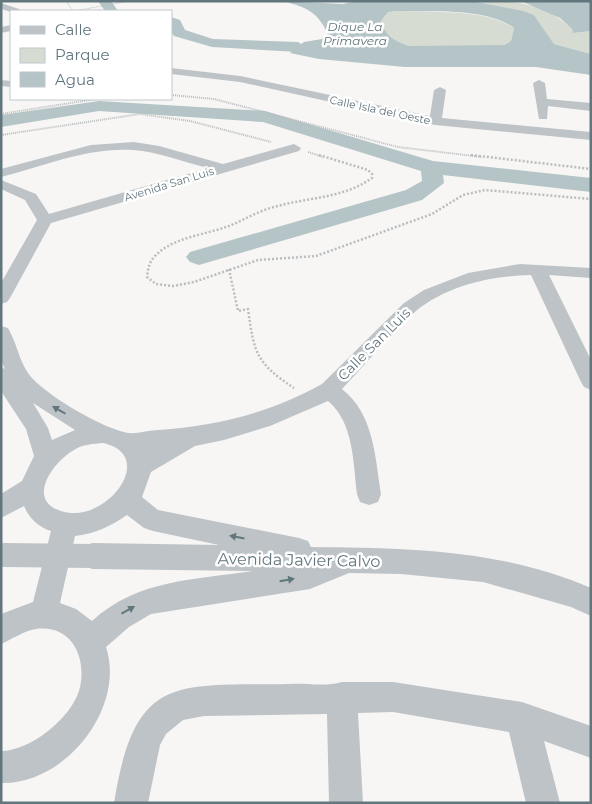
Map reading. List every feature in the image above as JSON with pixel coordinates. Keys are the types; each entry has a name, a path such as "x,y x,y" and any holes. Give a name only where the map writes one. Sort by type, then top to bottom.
{"street":[{"path":"1,6 13,10"},
{"name":"Calle Isla del Oeste","path":"172,71 240,79 435,121 591,136"},
{"path":"539,83 545,132"},
{"path":"435,121 440,90"},
{"path":"542,102 591,108"},
{"path":"1,173 93,149 122,146 141,147 222,168"},
{"name":"Avenida San Luis","path":"45,220 294,148"},
{"path":"1,184 31,197 45,220 34,243 1,298"},
{"path":"537,269 591,382"},
{"name":"Calle San Luis","path":"125,443 148,438 192,437 264,418 321,395 388,328 425,296 443,286 470,277 505,271 537,269 591,273"},
{"path":"1,333 4,367 37,428 46,458"},
{"path":"4,367 50,405 102,434 118,438 125,443 137,458 139,467 136,482 128,498 115,510 100,519 82,524 65,524 46,518 35,504 32,487 36,472 46,458 58,447 72,440 102,434"},
{"path":"321,395 348,406 359,434 369,494"},
{"name":"Calle San Luis","path":"139,467 192,437"},
{"path":"1,507 32,487"},
{"path":"128,498 137,509 153,520 354,561"},
{"path":"44,614 65,524"},
{"name":"Avenida Javier Calvo","path":"2,555 401,561 483,569 573,594 591,602"},
{"path":"92,642 112,621 128,609 150,600 310,576 354,561"},
{"path":"1,630 26,618 44,614 64,617 80,626 92,642 97,670 89,703 69,734 40,758 3,773"},
{"path":"342,697 346,803"},
{"path":"131,803 137,765 146,739 159,718 177,706 204,702 393,697 522,718 591,742"},
{"path":"522,718 543,803"}],"path":[{"path":"78,10 130,1"},
{"path":"172,95 214,99 398,147 591,169"},
{"path":"1,114 90,100"},
{"path":"258,260 299,259 329,252 432,214 463,195 474,192 485,190 591,199"},
{"path":"229,269 238,311 248,310 253,349 264,367 321,395"}],"green space":[{"path":"471,1 513,2 537,7 549,12 572,29 573,33 591,31 591,54 554,44 534,15"},
{"path":"388,12 473,14 488,17 514,28 511,41 505,46 410,46 392,38 385,31 381,21"}],"water":[{"name":"Dique La Primavera","path":"282,1 343,4 357,1 471,1 523,11 534,15 554,44 591,54 591,75 536,67 405,67 319,59 290,53 304,42 322,39 328,34 315,15 304,8","holes":["442,11 474,14 502,21 514,28 511,41 505,45 410,46 392,38 385,31 381,21 388,12"]},
{"path":"521,1 591,1 591,31 573,33 572,29 560,18"}],"waterway":[{"path":"104,1 110,10"},
{"path":"172,22 175,23 179,33 212,43 298,47"},
{"path":"1,121 99,106 265,117 431,167"},
{"path":"199,257 414,195 433,183 431,167"},
{"path":"431,167 591,185"}]}
